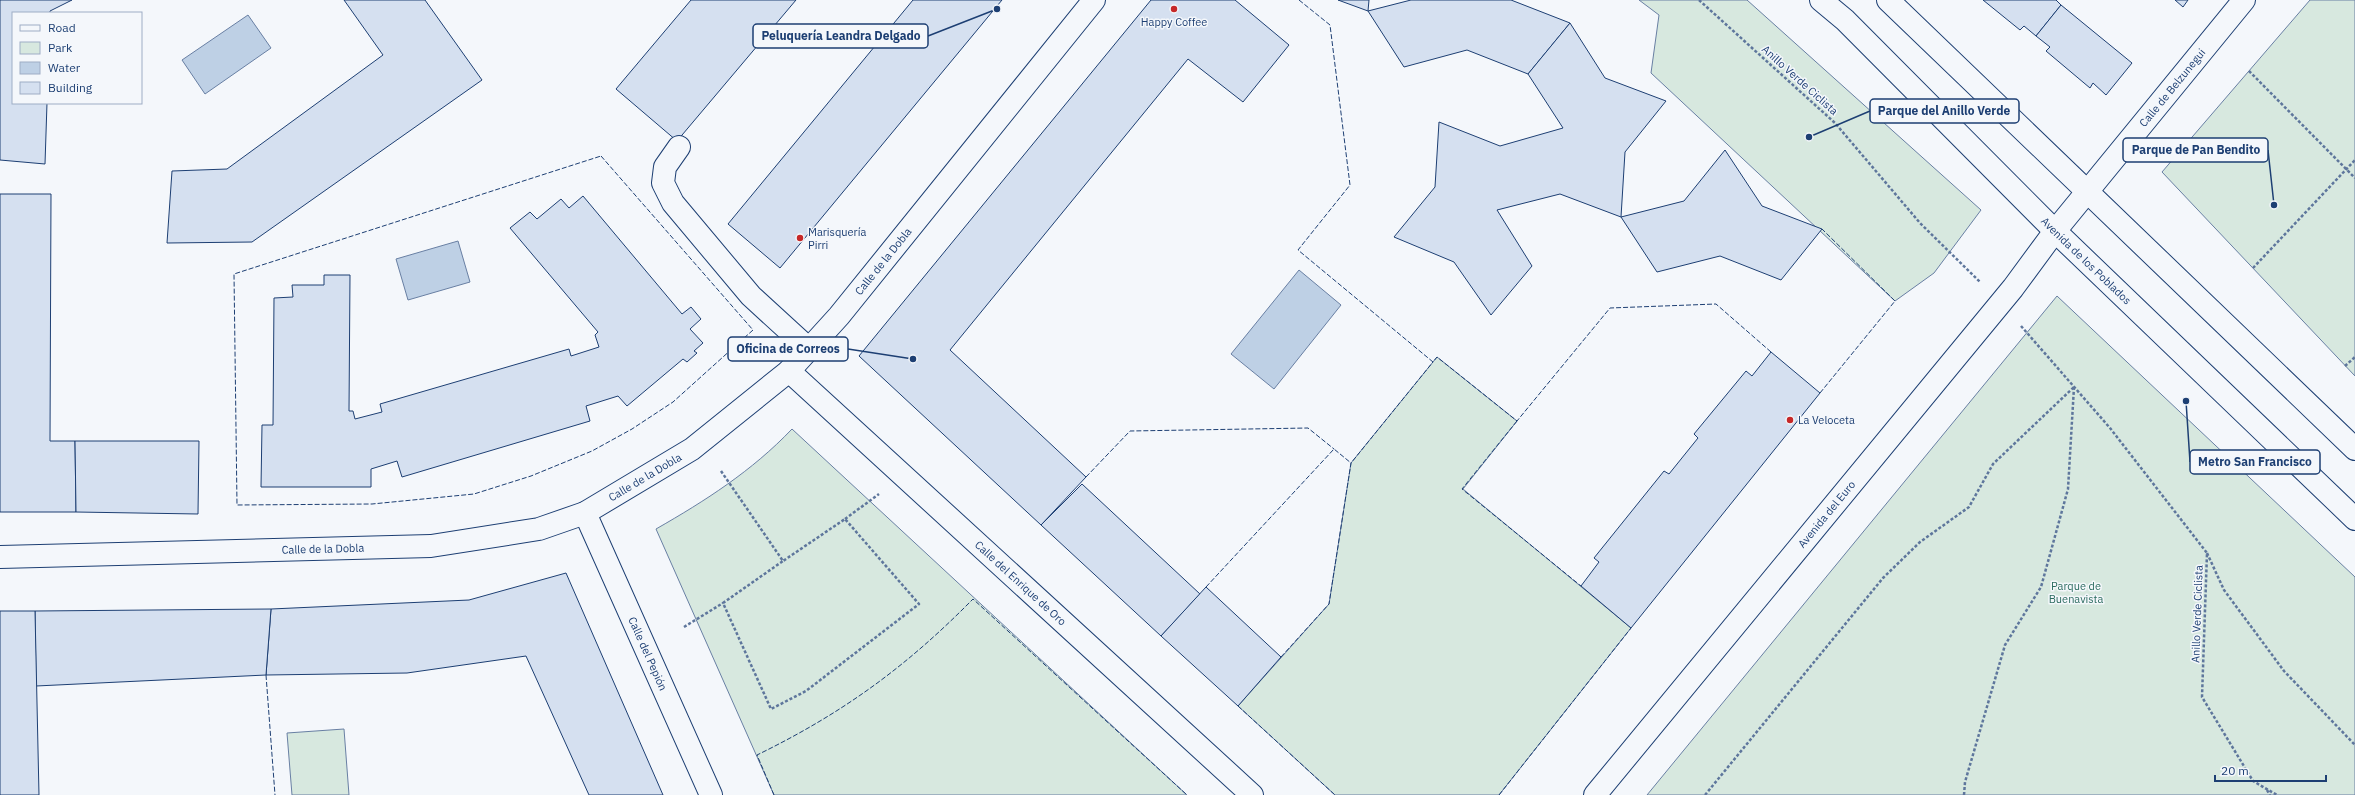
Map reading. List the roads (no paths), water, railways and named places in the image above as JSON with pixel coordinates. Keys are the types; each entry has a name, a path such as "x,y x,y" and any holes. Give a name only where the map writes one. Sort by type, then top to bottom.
{"street":[{"name":"Calle de la Dobla","path":"0,557 431,546 539,529 585,512 692,449 789,371 839,316 1094,0"},
{"name":"Avenida de los Poblados","path":"1821,0 1845,20 2055,231 2355,519"},
{"path":"1888,0 2355,449"},
{"name":"Calle de Belzunegui","path":"2055,231 2244,0"},
{"path":"679,147 665,167 663,183 673,203 751,296 809,349"},
{"name":"Avenida del Euro","path":"1596,795 2013,288 2055,231"},
{"name":"Calle del Enrique de Oro","path":"789,371 1252,795"},
{"name":"Calle del Pepión","path":"585,512 711,795"}],"water":[{"path":"248,15 271,48 205,94 182,60"},
{"path":"458,241 470,282 408,300 396,259"},
{"path":"1299,270 1341,305 1274,389 1231,354"}],"place":[{"name":"Peluquería Leandra Delgado","path":"997,9"},
{"name":"Happy Coffee","path":"1174,9"},
{"name":"Parque del Anillo Verde","path":"1809,137"},
{"name":"Parque de Pan Bendito","path":"2274,205"},
{"name":"Marisquería Pirri","path":"800,238"},
{"name":"Oficina de Correos","path":"913,359"},
{"name":"Metro San Francisco","path":"2186,401"},
{"name":"La Veloceta","path":"1790,420"}],"park label":[{"name":"Parque de Buenavista","path":"2076,592"}]}
